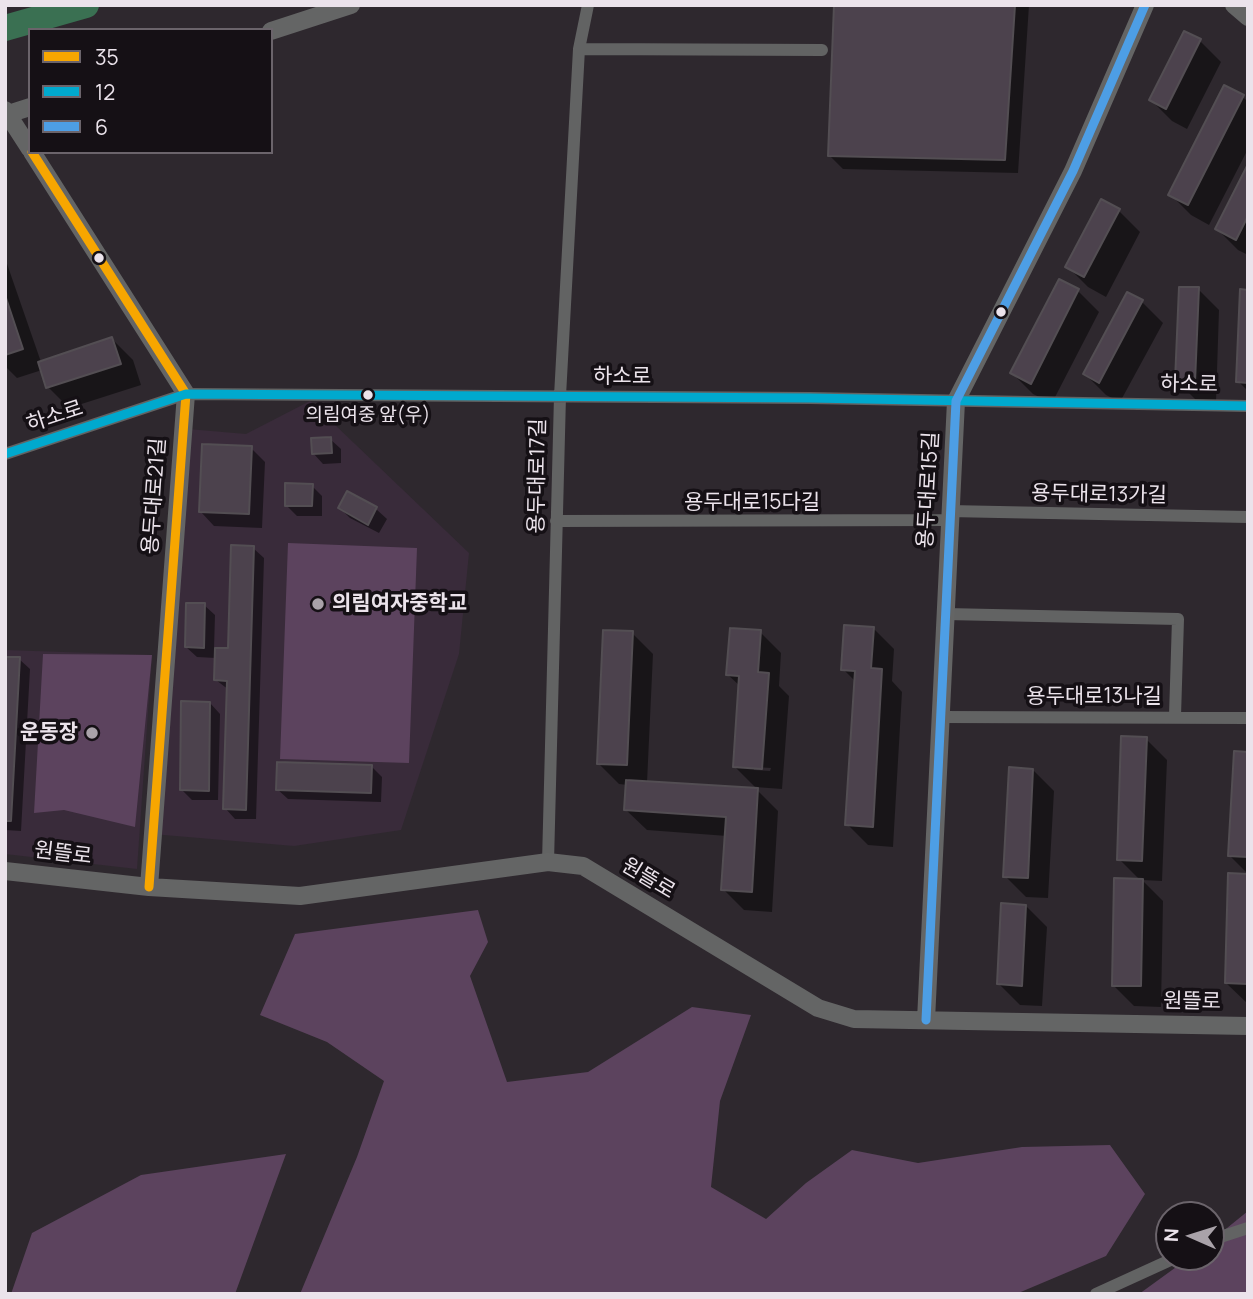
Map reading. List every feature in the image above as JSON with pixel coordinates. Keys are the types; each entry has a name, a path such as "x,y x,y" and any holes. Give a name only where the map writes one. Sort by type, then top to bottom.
{"street":[{"path":"273,29 351,5"},
{"name":"용두대로17길","path":"548,862 560,396 579,49 588,5"},
{"name":"용두대로15길","path":"926,1020 946,614 948,515 956,401 1073,171 1145,5"},
{"path":"1234,5 1248,17"},
{"path":"579,49 822,50"},
{"path":"28,108 6,113 28,146"},
{"path":"33,154 186,394"},
{"name":"하소로","path":"5,454 186,394 560,396 1248,406"},
{"name":"용두대로21길","path":"149,887 186,394"},
{"name":"용두대로15다길","path":"556,521 948,515"},
{"name":"용두대로13가길","path":"948,515 1248,517"},
{"path":"946,614 1178,619 1175,716"},
{"name":"용두대로13나길","path":"941,716 1248,718"},
{"name":"원뜰로","path":"5,871 149,887 300,896 548,862 583,866 818,1008 854,1019 1248,1026"},
{"path":"1225,1235 1248,1228"},
{"path":"1097,1294 1155,1267"}],"shaded area":[{"name":"의림여자중학교","path":"310,401 469,553 459,654 401,830 294,846 152,834 188,429 246,434"},
{"path":"288,543 417,548 409,763 280,759"},
{"path":"5,650 152,655 137,869 5,854"},
{"name":"운동장","path":"43,654 152,655 135,827 64,810 34,813"},
{"path":"478,910 488,942 470,976 507,1082 588,1072 692,1007 751,1015 720,1101 711,1187 766,1219 806,1183 852,1150 918,1163 1022,1147 1110,1145 1145,1194 1106,1256 1016,1294 300,1294 357,1157 384,1081 327,1042 260,1015 295,934"},
{"path":"286,1154 235,1294 11,1294 32,1233 141,1175"},
{"path":"1248,1211 1248,1294 1139,1294 1171,1271 1225,1271 1225,1230"}],"building":[{"path":"834,5 1015,5 1005,160 828,156"},
{"path":"1184,31 1201,39 1166,109 1149,100"},
{"path":"1224,85 1244,95 1188,205 1168,195"},
{"path":"1248,164 1248,216 1236,240 1215,229"},
{"path":"1101,199 1120,209 1084,277 1065,267"},
{"path":"1059,279 1079,289 1031,384 1010,373"},
{"path":"1179,287 1199,287 1195,382 1175,381"},
{"path":"1240,289 1248,290 1248,383 1236,382"},
{"path":"1127,292 1143,300 1099,383 1083,374"},
{"path":"5,295 23,349 5,355"},
{"path":"112,337 121,364 46,388 38,362"},
{"path":"331,437 332,453 312,454 311,438"},
{"path":"202,444 252,446 249,514 199,512"},
{"path":"285,483 313,484 312,506 285,506"},
{"path":"347,491 377,507 368,525 338,508"},
{"path":"231,545 254,546 246,810 223,809 227,681 214,680 215,648 228,648"},
{"path":"186,603 205,603 204,648 185,647"},
{"path":"844,625 874,627 871,668 882,669 873,827 845,825 855,671 841,670"},
{"path":"730,628 761,630 758,672 769,673 762,769 733,767 739,676 726,675"},
{"path":"603,630 633,631 627,765 597,764"},
{"path":"5,657 20,657 11,821 5,821"},
{"path":"181,701 210,702 209,791 180,790"},
{"path":"1121,736 1147,737 1142,861 1117,860"},
{"path":"1234,751 1248,752 1248,857 1228,856"},
{"path":"277,762 372,765 371,793 276,790"},
{"path":"1009,767 1033,769 1028,878 1003,877"},
{"path":"626,780 758,788 752,892 721,890 726,817 624,810"},
{"path":"1228,873 1248,874 1248,984 1225,983"},
{"path":"1114,878 1143,879 1141,986 1112,986"},
{"path":"1001,903 1026,905 1022,986 997,984"}],"waterway":[{"path":"5,28 86,5"}],"transit line":[{"name":"6","path":"926,1020 956,401 1073,171 1145,5"},
{"name":"35","path":"33,154 186,394 149,887"},
{"name":"12","path":"5,454 186,394 810,398 1248,406"}],"place":[{"name":"의림여중 앞(우)","path":"368,395"},
{"name":"의림여자중학교","path":"318,604"},
{"name":"운동장","path":"92,733"}]}
